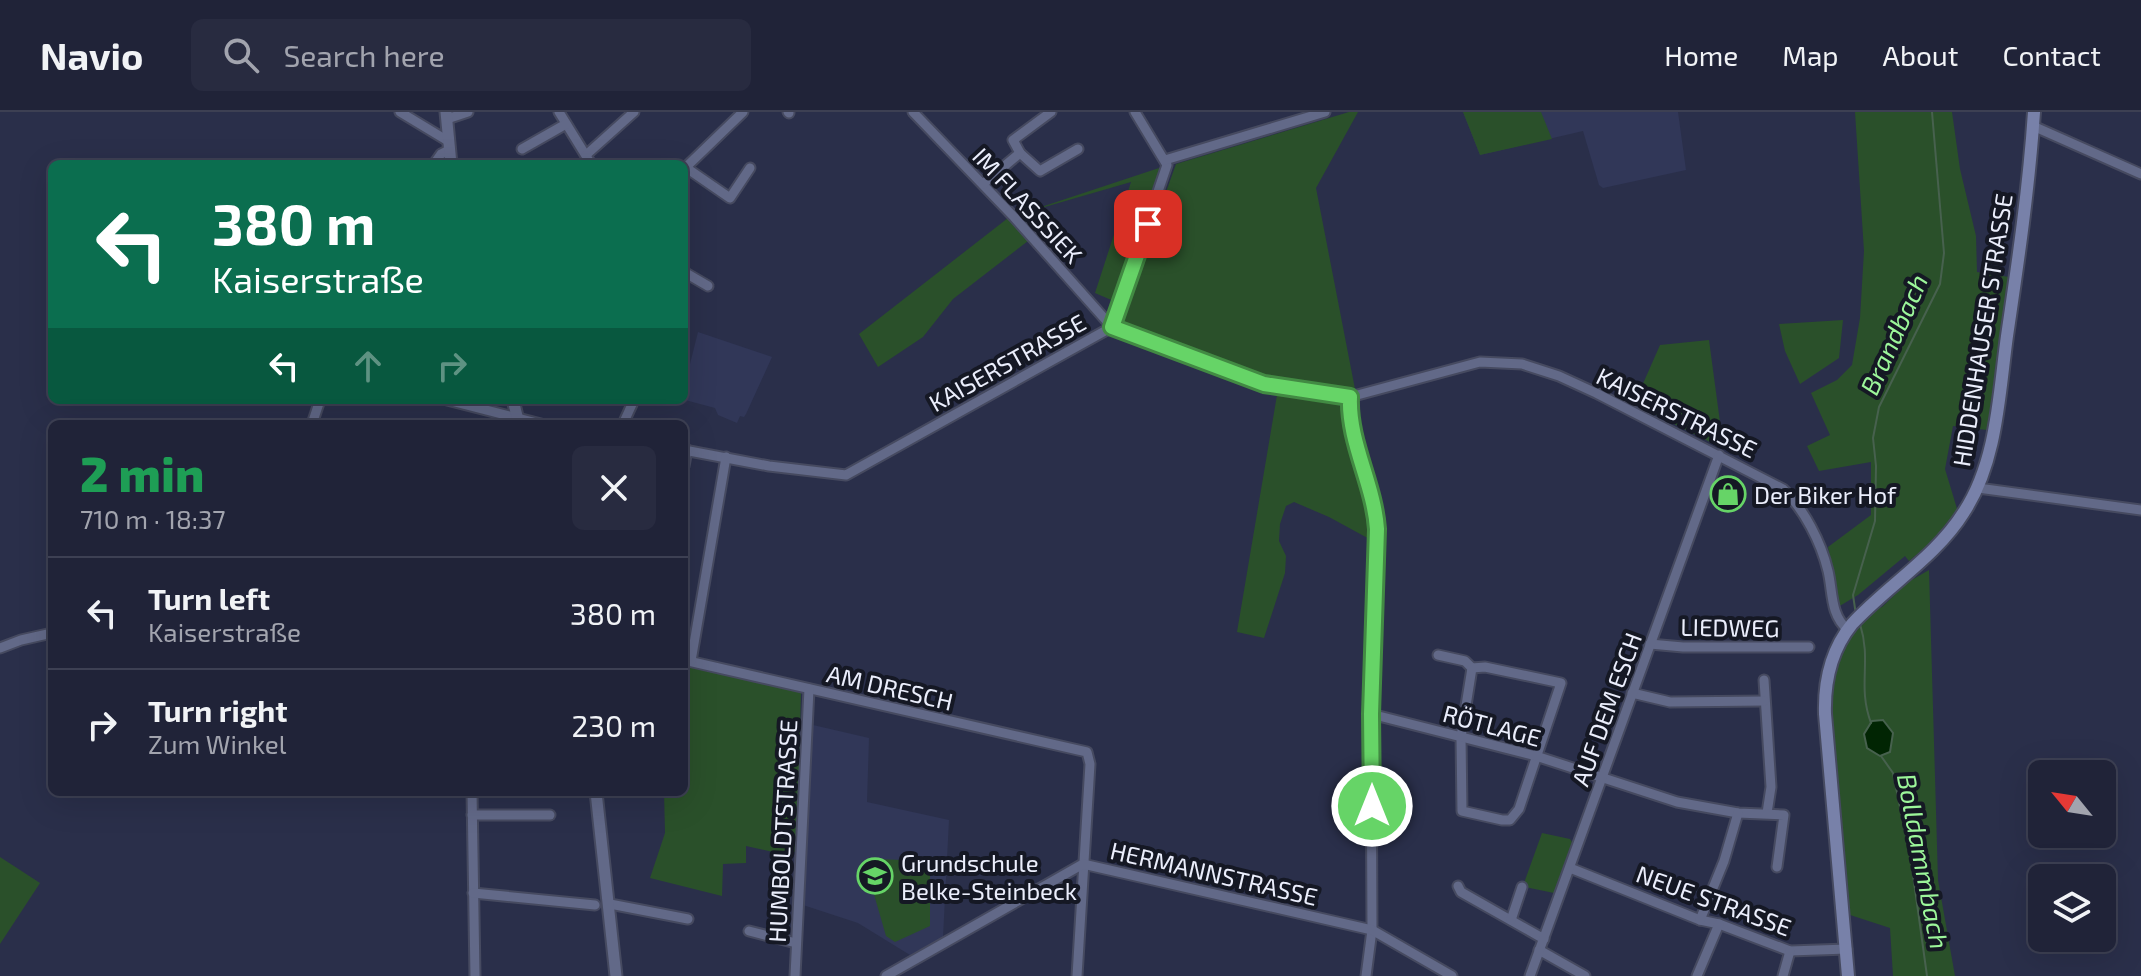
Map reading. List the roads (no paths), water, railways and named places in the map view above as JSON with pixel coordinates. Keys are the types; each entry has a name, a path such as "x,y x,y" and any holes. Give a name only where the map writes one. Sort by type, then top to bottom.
{"main road":[{"name":"HIDDENHAUSER STRASSE","path":"1848,976 1825,704 1829,669 1853,623 1950,532 1978,488 1991,447 2001,381 2034,112"}],"street":[{"path":"400,112 448,145"},
{"path":"450,160 447,115 458,117 468,112"},
{"path":"559,112 588,159 634,112"},
{"path":"688,165 743,112"},
{"name":"IM FLASSSIEK","path":"913,112 983,184 1112,327"},
{"path":"1051,112 1013,140 1020,153 1040,171 1078,149"},
{"path":"1112,327 1166,172 1165,160 1135,112"},
{"path":"1165,160 1325,112"},
{"path":"522,149 566,124"},
{"path":"2033,126 2141,174"},
{"path":"437,160 448,145"},
{"path":"983,184 1020,153"},
{"path":"688,170 730,198 750,168"},
{"path":"688,274 708,286"},
{"name":"KAISERSTRASSE","path":"688,451 769,466 846,475 1112,327 1264,384 1350,397 1468,364 1508,361 1559,376 1772,482 1793,498 1823,556 1837,619 1853,623"},
{"path":"1350,397 1356,442 1376,510 1371,714 1372,930 1366,976"},
{"path":"460,404 512,420"},
{"name":"AUF DEM ESCH","path":"1530,976 1719,455"},
{"path":"688,656 726,457"},
{"path":"1978,488 2141,510"},
{"path":"0,648 48,634"},
{"name":"LIEDWEG","path":"1650,644 1809,647"},
{"path":"1438,655 1465,661 1472,668 1485,667 1561,683 1519,809 1510,820 1462,811 1461,737 1472,668"},
{"name":"AM DRESCH","path":"688,661 1087,752 1090,764 1083,864"},
{"path":"1764,680 1771,776 1767,813 1784,815 1777,867"},
{"name":"HUMBOLDTSTRASSE","path":"795,976 809,689"},
{"path":"1632,693 1670,702 1764,701"},
{"name":"RÖTLAGE","path":"1371,714 1536,756 1677,802 1738,813 1767,813"},
{"path":"472,796 475,976"},
{"path":"596,796 616,976"},
{"path":"1700,920 1724,861 1738,813"},
{"path":"472,815 550,815"},
{"path":"1077,976 1083,864"},
{"name":"HERMANNSTRASSE","path":"886,976 1083,864 1372,930 1452,976"},
{"name":"NEUE STRASSE","path":"1570,868 1700,920 1719,924 1790,951 1847,949"},
{"path":"1458,886 1461,892 1544,939"},
{"path":"1511,920 1522,887"},
{"path":"473,893 595,905"},
{"path":"610,904 688,919"},
{"path":"1697,976 1719,924"},
{"path":"749,931 796,943"},
{"path":"1539,950 1585,976"},
{"path":"1783,976 1790,951"}],"waterway":[{"name":"Brandbach","path":"1856,615 1853,595 1875,521 1873,438 1879,407 1940,284 1944,253 1932,112"},
{"name":"Brandbach","path":"1860,624 1865,650 1865,697 1871,723"},
{"name":"Bolldammbach","path":"1881,756 1893,773 1911,860 1927,976"}],"place":[{"name":"Der Biker Hof","path":"1728,494"},
{"name":"Grundschule Belke-Steinbeck","path":"875,876"}]}
